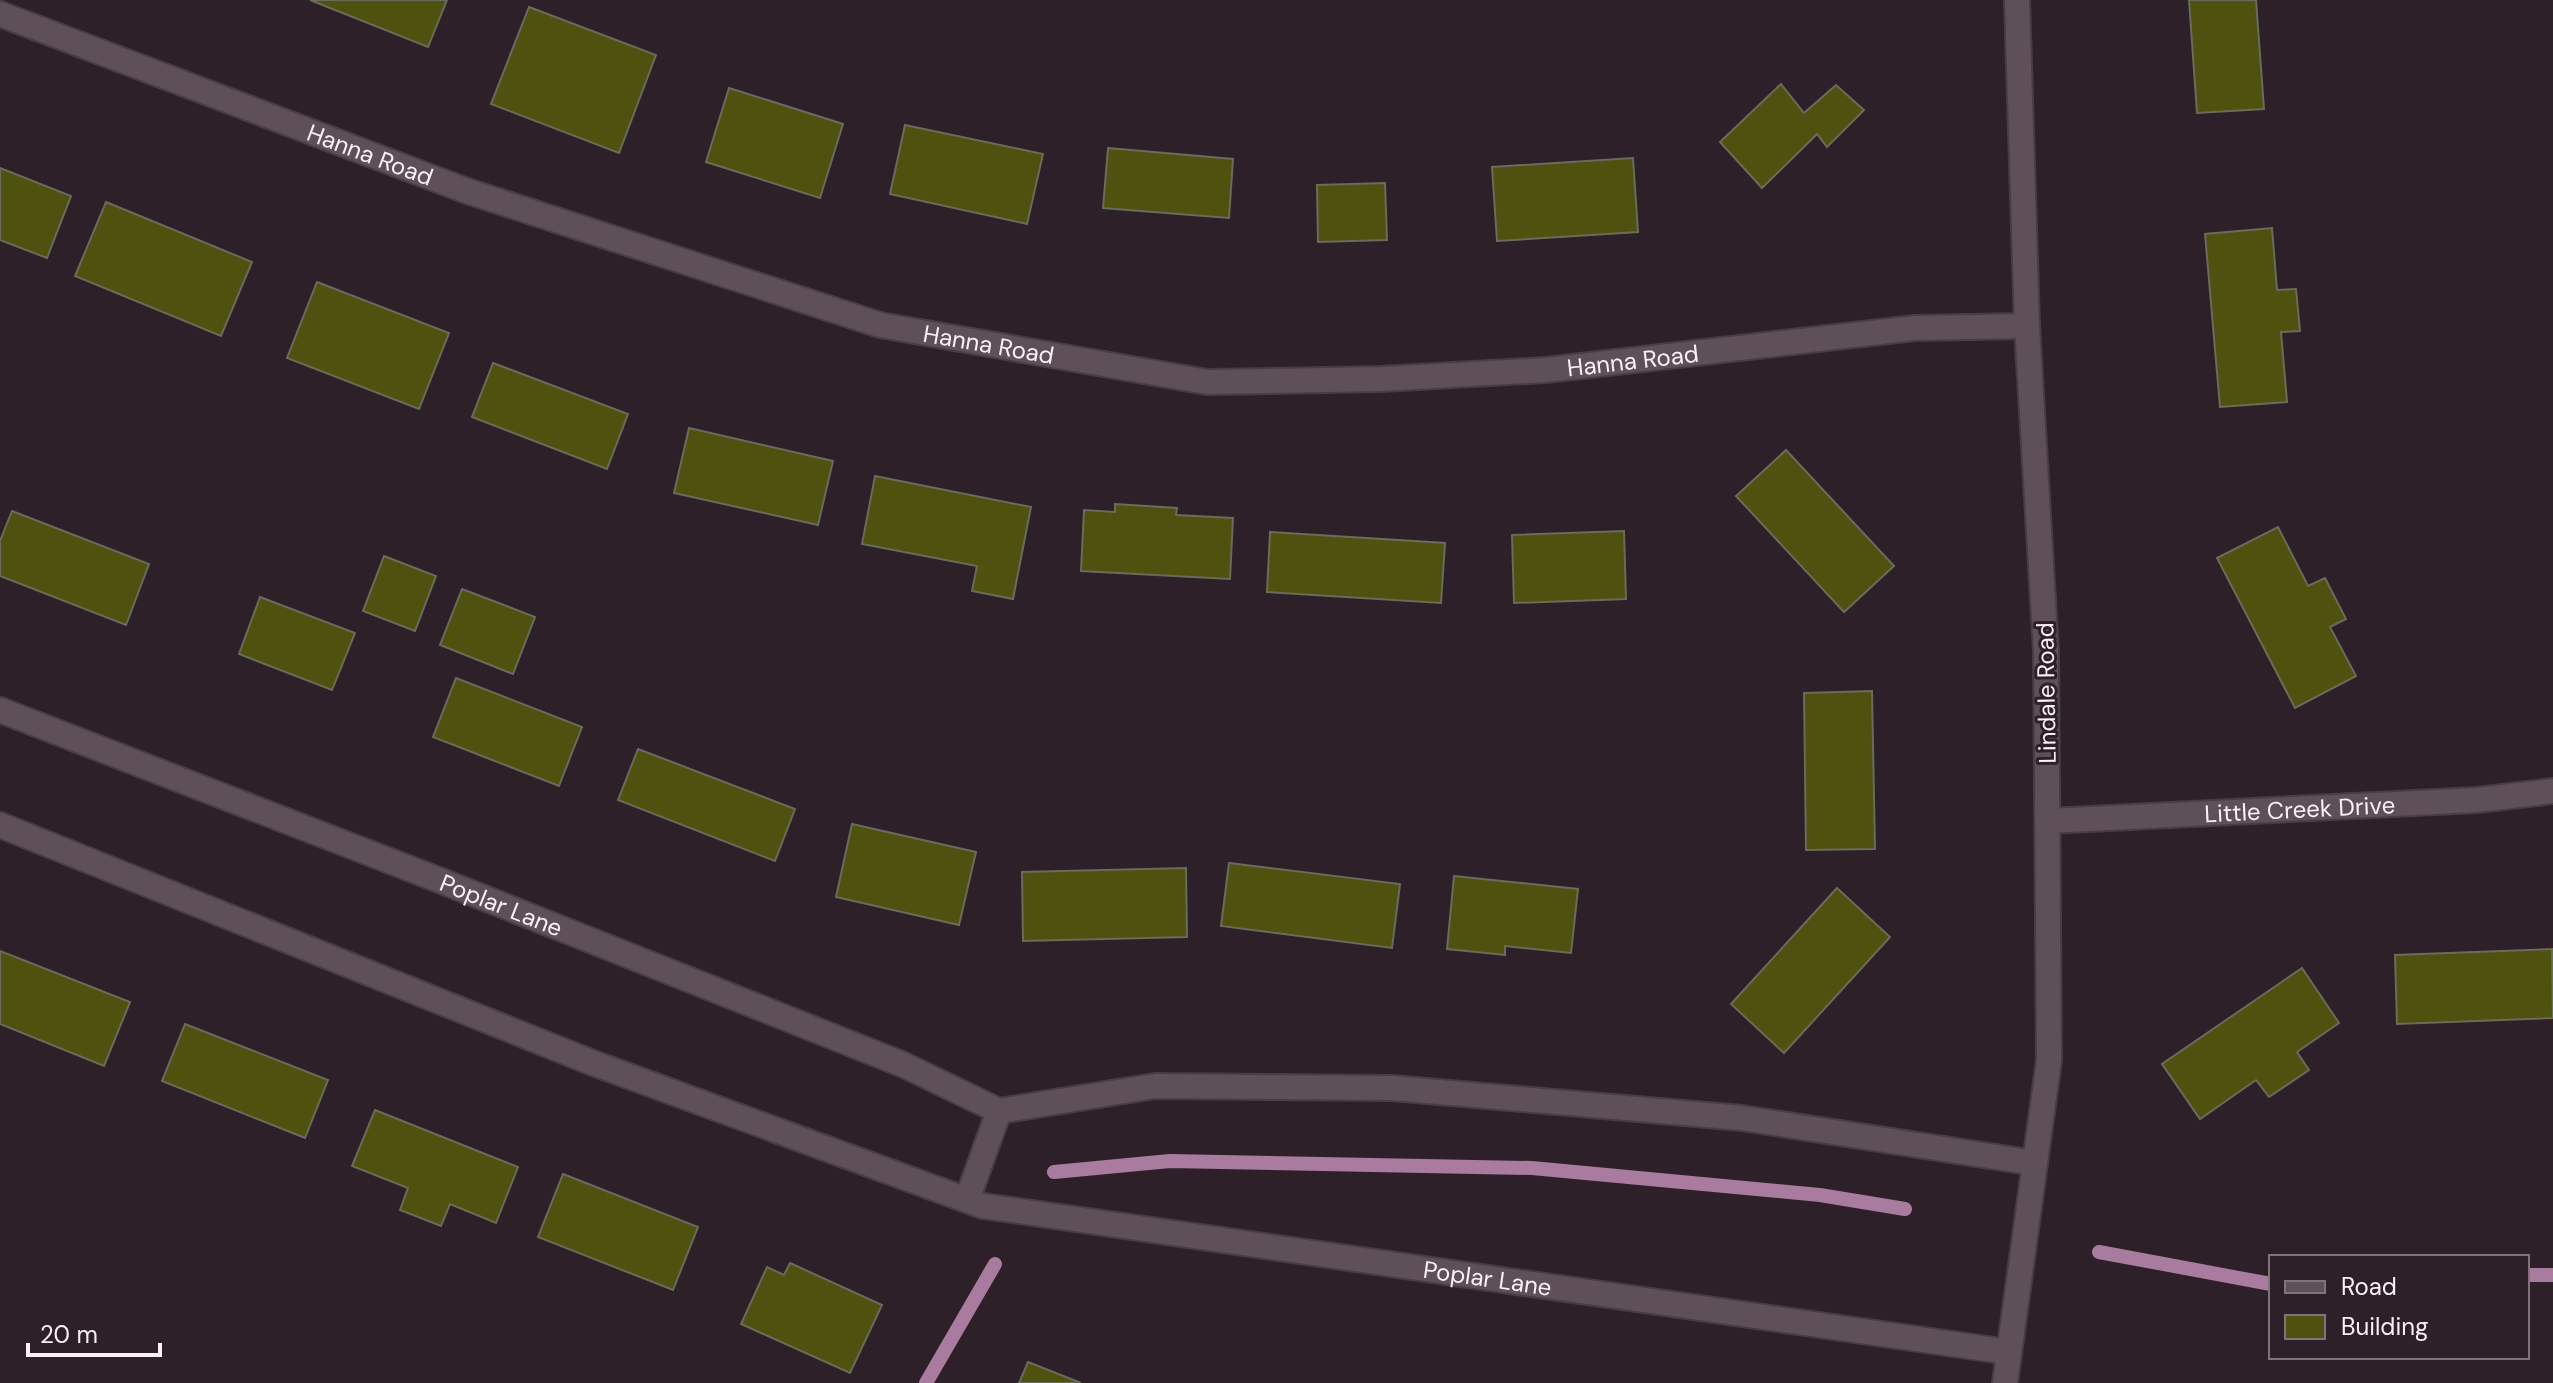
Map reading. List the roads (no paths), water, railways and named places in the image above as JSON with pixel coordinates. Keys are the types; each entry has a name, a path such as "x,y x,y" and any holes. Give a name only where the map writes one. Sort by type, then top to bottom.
{"street":[{"name":"Lindale Road","path":"2005,1383 2049,1060 2046,652 2027,326 2017,0"},
{"name":"Hanna Road","path":"0,14 467,191 880,325 1207,382 1381,379 1546,370 1915,328 2027,326"},
{"name":"Poplar Lane","path":"0,710 904,1065 999,1111"},
{"name":"Little Creek Drive","path":"2048,821 2477,800 2553,791"},
{"name":"Poplar Lane","path":"0,825 593,1063 983,1206 2009,1352"},
{"path":"967,1200 999,1111 1155,1086 1392,1088 1742,1118 2035,1163"}],"waterway":[{"path":"1054,1172 1170,1161 1532,1168 1820,1195 1905,1209"},
{"path":"2099,1252 2269,1284"},
{"path":"926,1383 995,1264"},
{"path":"2529,1275 2553,1275"}]}
